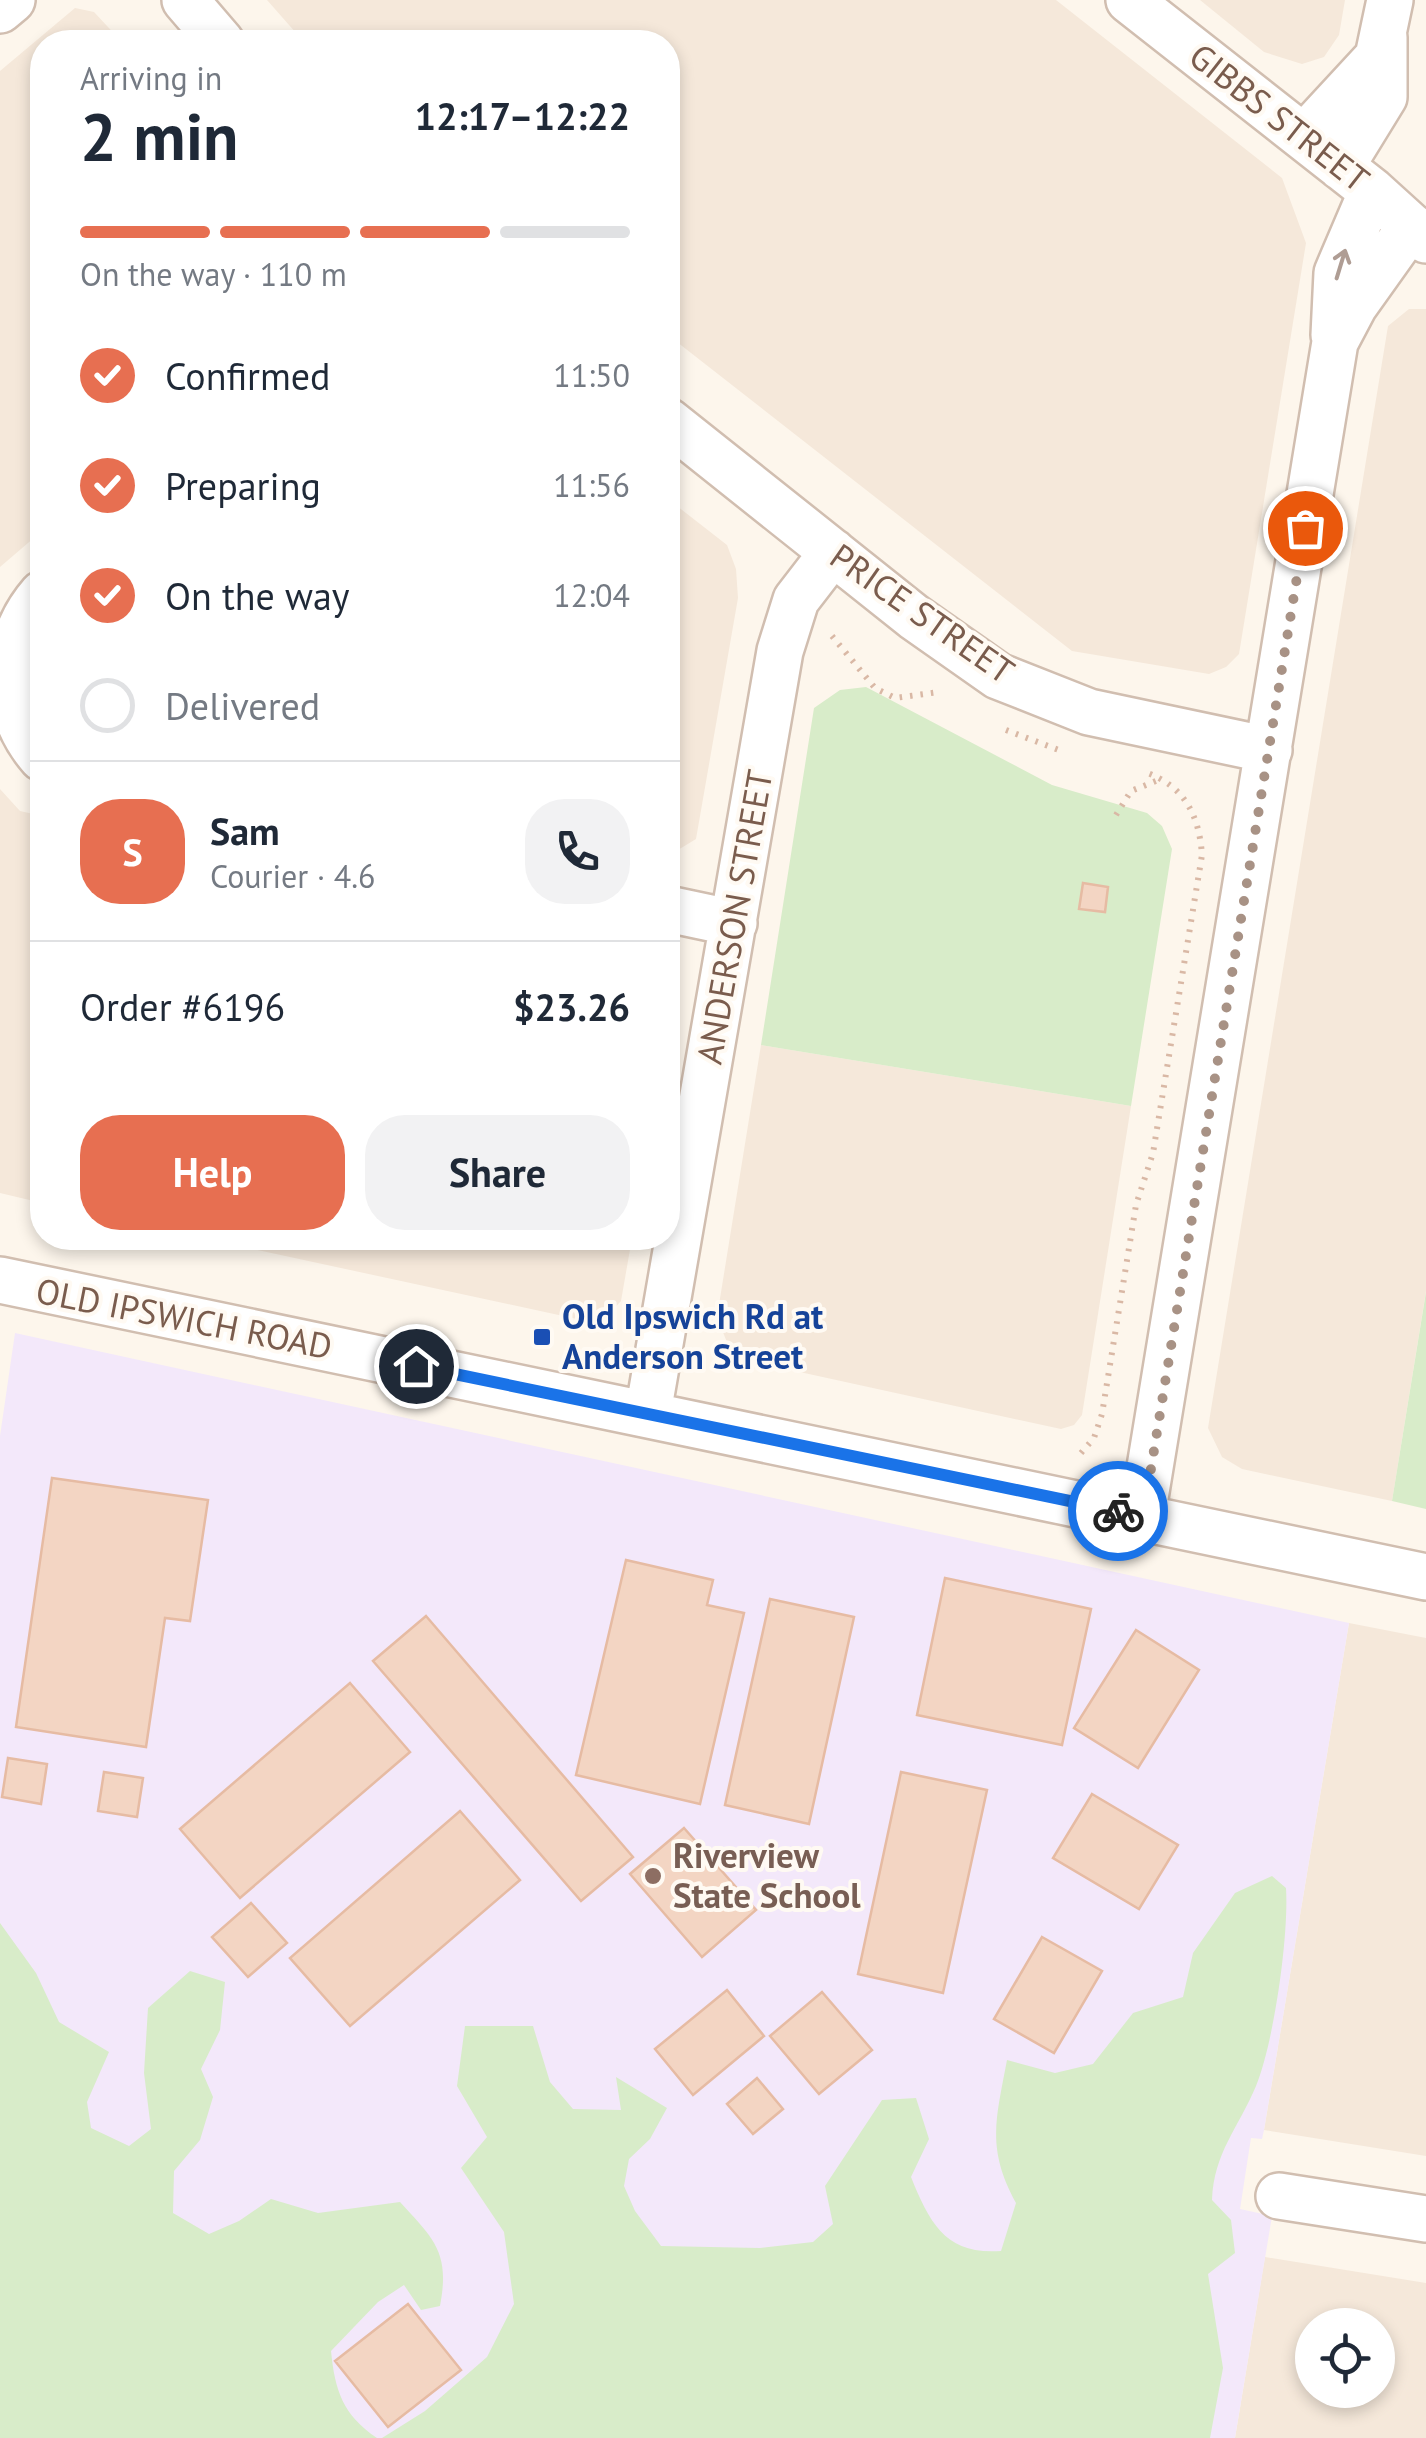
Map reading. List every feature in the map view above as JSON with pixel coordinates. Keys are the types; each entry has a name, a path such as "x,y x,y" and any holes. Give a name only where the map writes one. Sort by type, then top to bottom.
{"street":[{"path":"0,10 12,0"},
{"path":"185,0 211,30"},
{"name":"GIBBS STREET","path":"1129,0 1419,233"},
{"path":"1304,138 1378,57 1387,18"},
{"path":"1142,1516 1335,342 1332,309 1337,273 1356,179 1384,96 1387,18"},
{"path":"1335,342 1354,306 1419,233"},
{"name":"PRICE STREET","path":"680,431 914,618 998,676 1089,712 1269,750"},
{"name":"ANDERSON STREET","path":"680,1231 780,651 796,600 833,552"},
{"path":"30,608 20,620 5,664 14,720 30,747"},
{"path":"680,912 734,923"},
{"name":"ANDERSON STREET","path":"648,1413 677,1250"},
{"name":"OLD IPSWICH ROAD","path":"0,1280 1426,1576"},
{"path":"1279,2196 1426,2219"}],"path":[{"path":"832,636 876,688 895,698 935,690 948,695"},
{"path":"992,723 1044,748 1076,755"},
{"path":"1081,1453 1094,1438 1102,1414 1136,1205 1153,1153 1202,855 1200,827 1190,804 1163,778 1133,767"},
{"path":"1116,815 1131,791 1163,778 1171,769"}],"shaded area":[{"path":"267,0 1056,0 1282,178 1306,243 1239,654 1226,667 1209,674 1072,651 680,344 680,30 293,30"},
{"path":"1200,0 1345,0 1339,35 1324,57 1302,64 1264,52"},
{"path":"75,8 94,12 111,30 49,30"},
{"path":"30,46 30,541 0,567 0,71"},
{"path":"1409,309 1426,309 1426,1291 1392,1501 1242,1469 1222,1457 1208,1428 1388,326"},
{"path":"680,508 727,545 736,569 738,598 696,839 680,849"},
{"path":"0,789 20,811 30,813 30,1200 0,1193"},
{"path":"761,1045 1131,1106 1082,1415 1074,1425 1061,1429 749,1361 730,1350 717,1317"},
{"path":"258,1250 630,1250 621,1301 600,1324"},
{"name":"Riverview State School","path":"15,1333 1349,1623 1264,2130 1262,2139 1251,2138 1240,2209 1272,2216 1235,2438 0,2438 0,1436"},
{"path":"1349,1623 1426,1638 1426,2156 1264,2130"},
{"path":"1265,2257 1426,2283 1426,2438 1235,2438"}],"green space":[{"path":"866,687 1052,785 1147,813 1162,826 1172,849 1131,1106 761,1045 814,708 840,690"},
{"path":"1426,1292 1426,1509 1392,1501"},
{"path":"1272,1876 1286,1888 1285,1933 1274,2016 1263,2067 1222,2154 1212,2200 1231,2220 1235,2253 1208,2274 1223,2368 1210,2438 382,2438 425,2411 487,2357 514,2304 504,2232 461,2168 487,2137 457,2086 465,2026 533,2026 550,2082 573,2109 621,2110 616,2077 667,2108 650,2139 629,2159 624,2186 635,2211 661,2246 760,2248 813,2242 833,2224 825,2186 882,2100 916,2098 929,2139 911,2177 925,2209 953,2242 982,2251 1001,2251 1016,2203 997,2149 997,2117 1007,2060 1055,2073 1093,2064 1133,2013 1183,1997 1193,1953 1235,1893"},
{"path":"0,1923 36,1973 59,2022 109,2052 87,2102 91,2128 129,2146 151,2129 144,2073 148,2008 190,1971 225,1982 220,2030 201,2069 213,2097 200,2140 174,2171 173,2213 209,2234 239,2221 271,2199 318,2213 400,2202 431,2238 443,2273 440,2306 421,2310 404,2285 378,2302 331,2351 343,2401 356,2420 377,2438 0,2438"}],"building":[{"path":"1083,883 1108,887 1105,912 1079,909"},
{"path":"52,1478 208,1500 190,1621 165,1618 146,1747 16,1727"},
{"path":"626,1560 713,1580 707,1605 744,1613 700,1804 576,1775"},
{"path":"945,1578 1091,1609 1062,1745 917,1715"},
{"path":"770,1599 854,1617 809,1824 725,1805"},
{"path":"426,1616 633,1857 581,1901 373,1661"},
{"path":"1136,1630 1199,1670 1138,1768 1074,1728"},
{"path":"350,1683 410,1752 240,1898 180,1829"},
{"path":"8,1758 47,1764 41,1804 2,1797"},
{"path":"104,1772 143,1778 137,1817 98,1811"},
{"path":"901,1772 987,1790 943,1993 858,1974"},
{"path":"1092,1794 1178,1845 1139,1909 1053,1858"},
{"path":"460,1811 520,1880 350,2026 290,1958"},
{"path":"684,1828 756,1910 702,1957 630,1874"},
{"path":"251,1903 287,1943 248,1977 212,1937"},
{"path":"1042,1937 1102,1971 1054,2053 994,2019"},
{"path":"727,1990 764,2036 693,2095 655,2049"},
{"path":"822,1992 872,2050 819,2094 770,2036"},
{"path":"757,2078 783,2109 753,2134 727,2104"},
{"path":"408,2304 461,2370 388,2427 335,2361"}],"way so far":[{"path":"1118,1511 1142,1516 1149,1481 1305,528"}],"place":[{"name":"Old Ipswich Rd at Anderson Street","path":"542,1337"},
{"name":"Riverview State School","path":"653,1876"}],"route":[{"path":"416,1366 1118,1511"}]}
